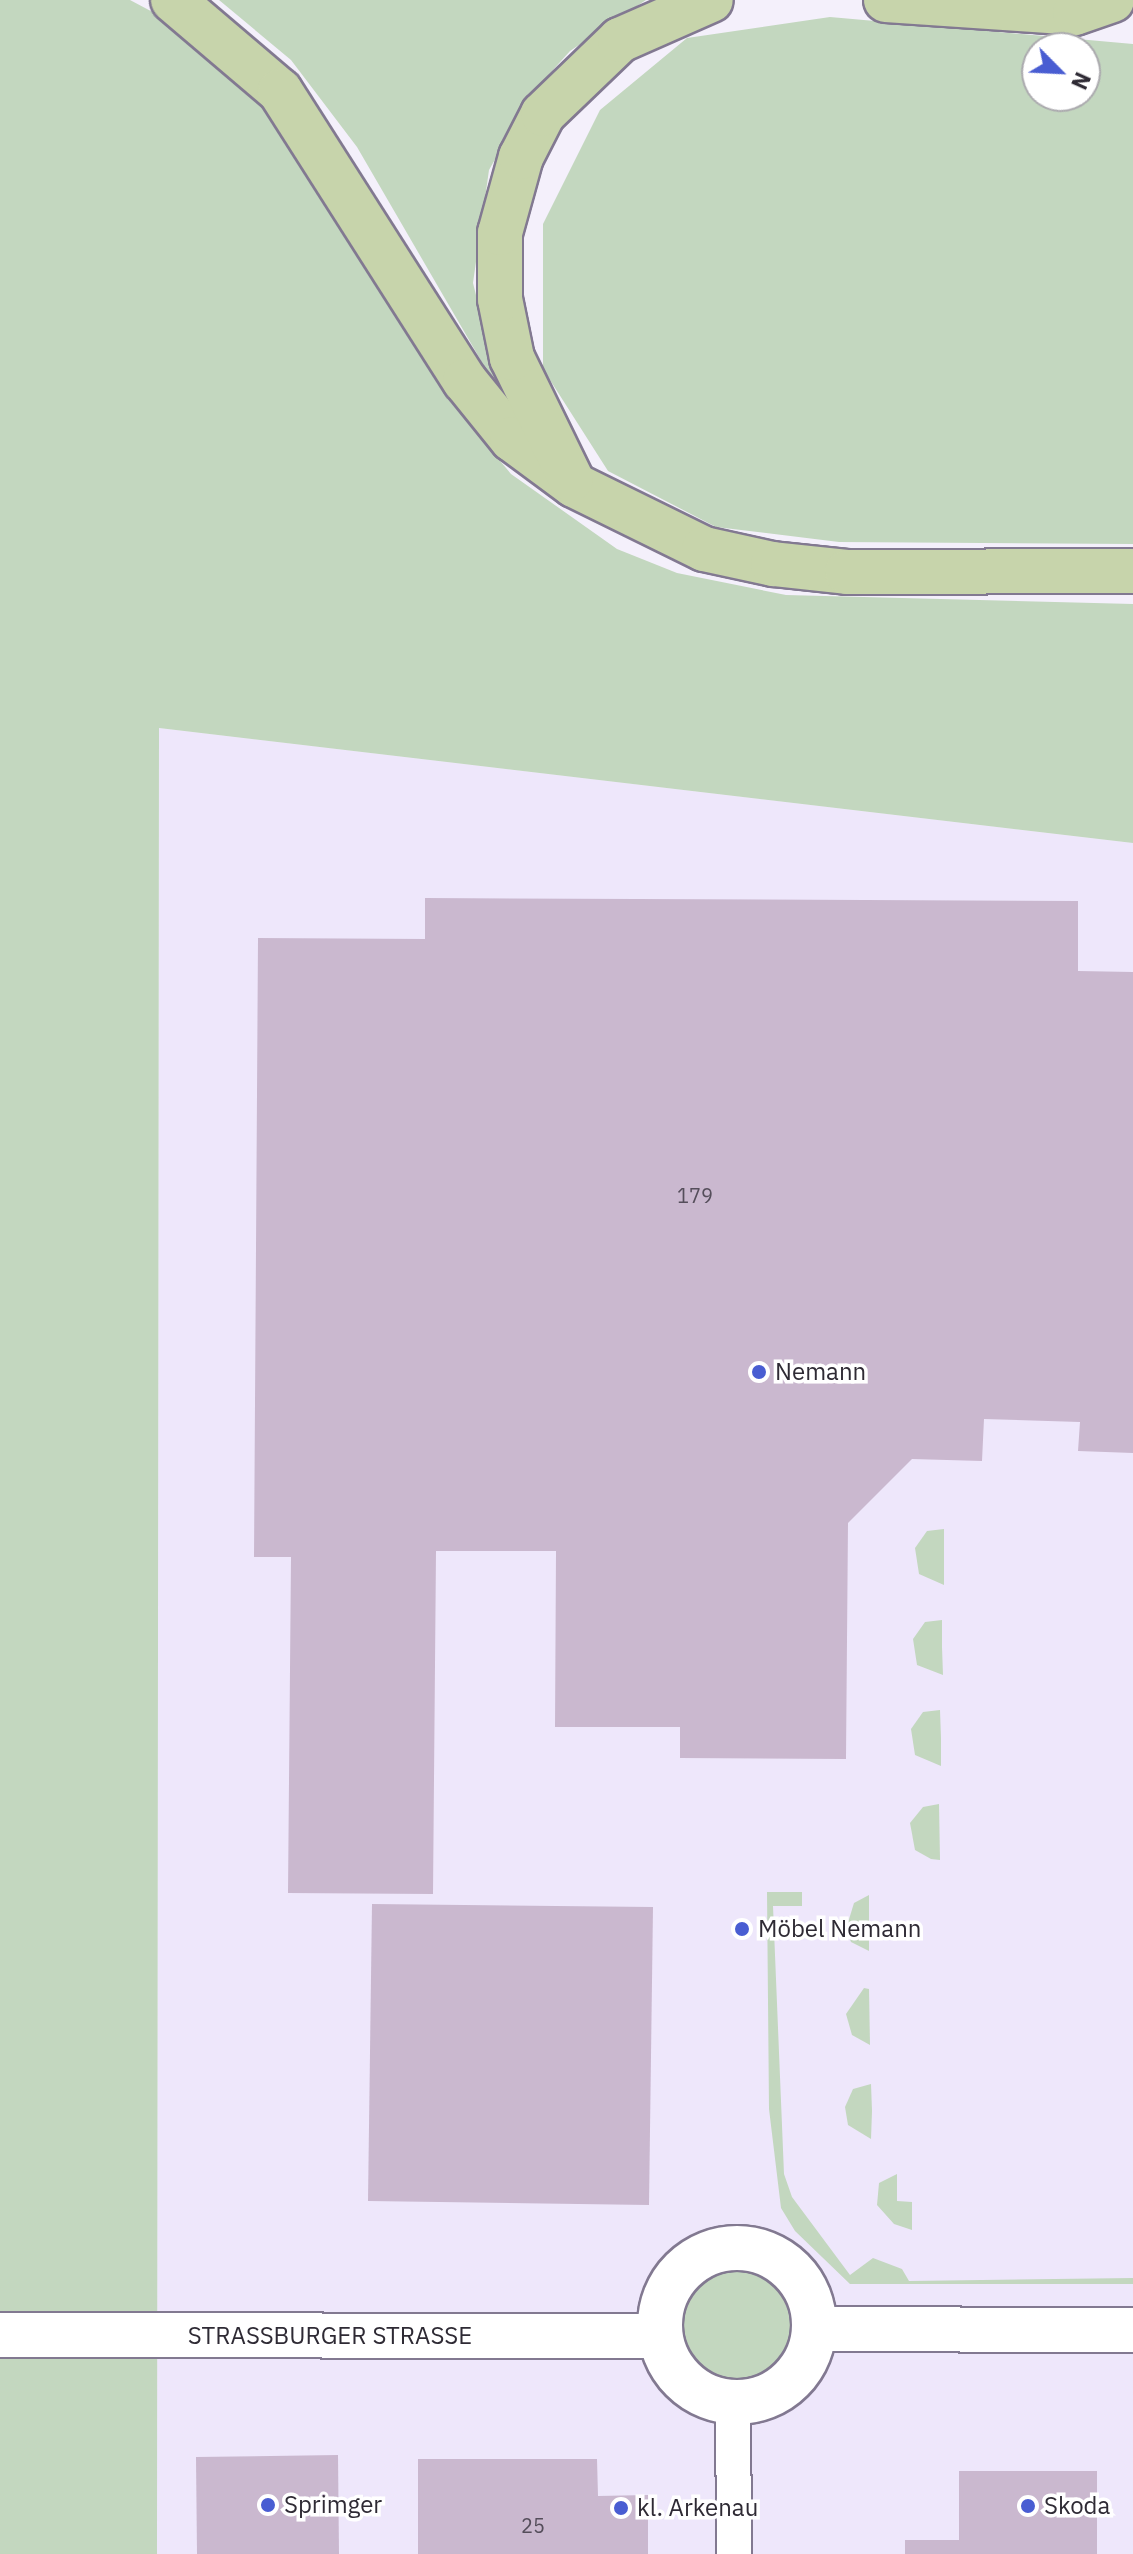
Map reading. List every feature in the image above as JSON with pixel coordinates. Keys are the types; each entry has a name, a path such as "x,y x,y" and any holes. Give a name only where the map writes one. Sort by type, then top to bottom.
{"main road":[{"path":"173,0 280,91 465,381 512,439 574,485 704,549 773,564 847,572 1133,571"},
{"path":"574,485 512,358 500,299 500,233 521,157 543,114 620,40 711,0"},
{"path":"886,0 1075,13 1112,0"}],"street":[{"path":"733,2246 782,2261 801,2279 815,2329 789,2383 733,2402 685,2382 660,2336 662,2304 676,2275 701,2255 733,2246"},
{"path":"815,2329 1133,2330"},
{"name":"STRASSBURGER STRASSE","path":"0,2335 660,2336"},
{"path":"733,2402 734,2554"}],"shaded area":[{"path":"159,728 1133,843 1133,2554 157,2554"}],"green space":[{"path":"0,0 130,0 162,17 270,109 321,179 454,406 511,474 617,549 677,573 786,595 1133,604 1133,843 159,728 157,2554 0,2554"},
{"path":"219,0 646,0 570,51 533,92 489,170 473,283 501,395 357,147 291,60"},
{"path":"830,17 1021,34 1021,112 1101,112 1101,41 1133,44 1133,544 839,542 716,527 608,471 543,369 543,224 600,110 687,38"},
{"path":"944,1529 944,1585 919,1574 915,1548 927,1531"},
{"path":"942,1620 943,1675 917,1665 913,1639 925,1622"},
{"path":"940,1710 941,1766 915,1755 911,1729 923,1712"},
{"path":"939,1804 940,1860 931,1859 915,1850 910,1823 923,1807"},
{"path":"767,1892 802,1892 802,1906 773,1906 784,2174 792,2197 850,2275 873,2258 902,2269 909,2281 1133,2278 1133,2284 850,2284 795,2231 781,2208 769,2109"},
{"path":"869,1895 869,1951 851,1942 846,1929 854,1903"},
{"path":"864,1988 869,1989 870,2045 852,2035 846,2014"},
{"path":"871,2084 871,2139 848,2125 845,2107 853,2089"},
{"path":"897,2174 897,2201 912,2202 912,2230 894,2224 877,2205 879,2183"},
{"path":"739,2267 761,2271 780,2284 793,2303 797,2325 793,2347 780,2366 761,2379 739,2383 717,2379 698,2366 685,2347 681,2325 685,2303 698,2284 717,2271"}],"building":[{"path":"425,898 1078,901 1078,971 1133,972 1133,1453 1078,1451 1080,1422 984,1419 982,1461 912,1459 848,1523 846,1759 680,1758 680,1727 555,1727 556,1551 436,1551 433,1894 288,1893 291,1557 254,1557 258,938 425,939"},
{"path":"372,1904 653,1907 649,2205 368,2201"},
{"name":"Sprimger","path":"338,2455 339,2554 197,2554 196,2457"},
{"path":"418,2459 597,2459 598,2496 648,2495 648,2554 418,2554"},
{"name":"Skoda","path":"959,2471 1097,2471 1097,2554 905,2554 905,2540 959,2540"}],"place":[{"name":"Nemann","path":"759,1372"},
{"name":"Möbel Nemann","path":"742,1929"},
{"name":"Sprimger","path":"268,2505"},
{"name":"Skoda","path":"1028,2506"},
{"name":"kl. Arkenau","path":"621,2508"}]}
